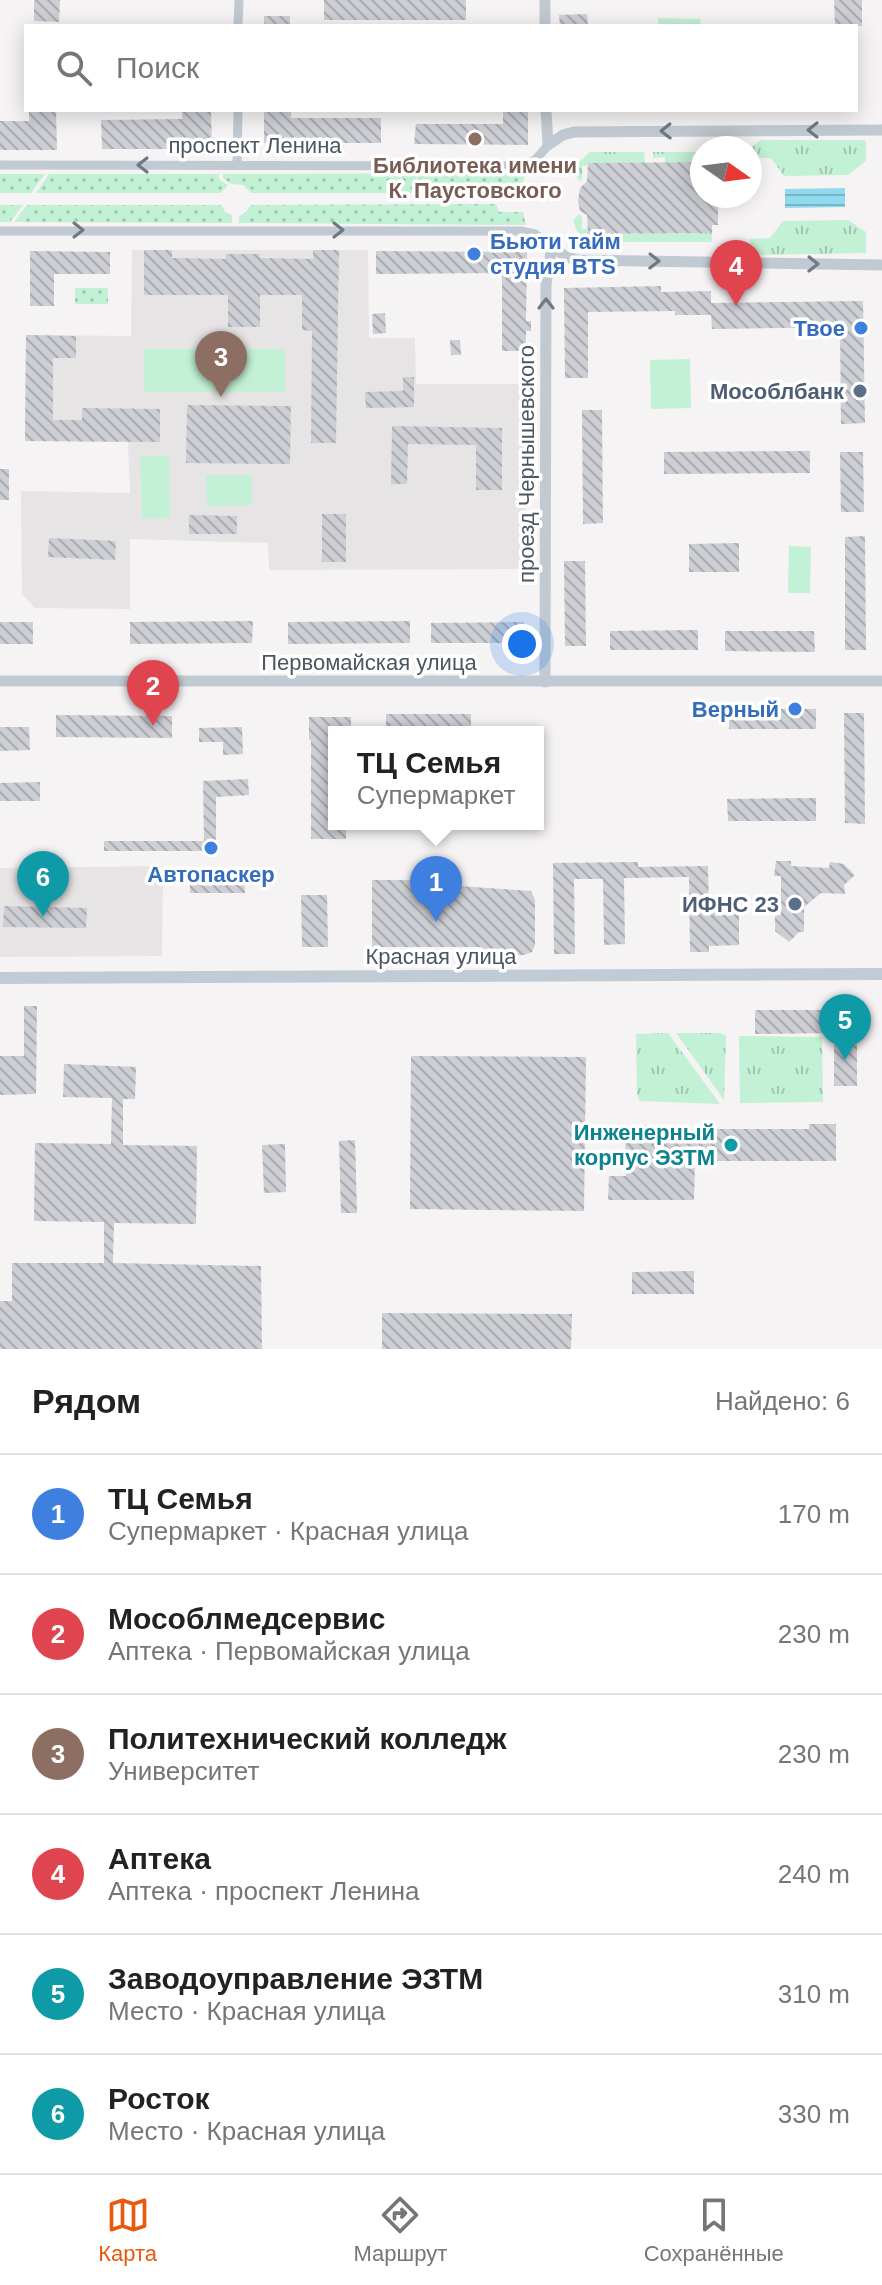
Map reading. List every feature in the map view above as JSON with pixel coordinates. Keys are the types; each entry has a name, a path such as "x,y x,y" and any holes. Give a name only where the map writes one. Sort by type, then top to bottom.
{"main road":[{"name":"Красная улица","path":"0,978 882,974"}],"street":[{"path":"238,24 239,0"},
{"path":"545,0 545,24"},
{"path":"237,165 238,112"},
{"path":"546,112 548,145"},
{"name":"проспект Ленина","path":"0,165 519,166 529,165 548,145 574,132 882,130"},
{"path":"0,231 521,231 535,234 566,257 579,260 882,265"},
{"name":"проезд Чернышевского","path":"545,682 546,284 552,246"},
{"name":"Первомайская улица","path":"0,681 882,681"}],"shaded area":[{"path":"132,250 368,250 369,338 415,338 416,384 526,384 525,569 269,570 268,543 130,539 130,609 35,608 22,594 21,491 130,493 128,442 25,441 26,335 131,336"},
{"path":"163,866 162,956 0,957 0,868"}],"green space":[{"path":"658,18 701,19 700,24 658,24"},
{"path":"762,140 866,141 866,161 848,175 784,176 771,158 762,158"},
{"path":"590,152 644,152 645,163 588,163 582,166 580,181 574,173 577,164"},
{"path":"653,152 690,152 690,162 665,162 665,157 653,158"},
{"path":"526,173 522,184 499,183 496,193 251,193 243,185 231,184 223,178 223,174"},
{"path":"0,174 45,174 31,193 0,193"},
{"path":"49,174 219,174 219,179 228,185 221,193 36,193"},
{"path":"496,204 499,212 523,212 526,225 239,223 239,216 251,205"},
{"path":"0,205 23,205 10,222 0,222"},
{"path":"27,205 221,205 226,213 232,215 232,223 14,222"},
{"path":"579,214 582,229 588,229 588,234 598,234 598,242 588,242 577,231 573,221"},
{"path":"848,220 866,232 866,253 762,255 750,245 750,239 770,238 783,221"},
{"path":"712,233 712,242 623,242 623,234"},
{"path":"75,288 108,288 108,304 75,304"},
{"path":"144,349 285,349 285,392 144,392"},
{"path":"690,359 691,408 651,409 650,360"},
{"path":"140,456 169,456 170,518 142,519"},
{"path":"206,475 252,475 252,505 207,506"},
{"path":"789,546 811,547 810,593 788,593"},
{"path":"668,1033 720,1104 640,1101 637,1095 636,1034"},
{"path":"676,1033 721,1033 726,1036 724,1100"},
{"path":"739,1036 822,1037 823,1102 740,1103"}],"water":[{"path":"845,188 845,207 785,208 785,189"}],"building":[{"path":"34,0 60,0 59,22 34,21"},
{"path":"324,0 466,0 466,20 324,20"},
{"path":"834,0 862,0 862,26 835,24"},
{"path":"587,14 588,24 560,24 559,15"},
{"path":"264,16 290,16 290,24 264,24"},
{"path":"29,112 56,112 57,150 0,150 0,121 29,121"},
{"path":"182,112 211,112 212,149 102,149 101,120 182,119"},
{"path":"264,112 291,112 291,118 381,118 381,143 264,143"},
{"path":"503,112 528,112 528,145 414,144 416,124 503,124"},
{"path":"690,162 690,208 718,208 718,225 712,225 712,233 588,234 587,215 580,211 578,201 580,188 587,181 588,163"},
{"path":"144,250 172,250 172,258 226,259 226,254 260,254 260,258 313,259 313,250 339,250 336,443 311,443 312,331 302,330 302,295 260,295 260,327 228,327 228,295 144,295"},
{"path":"30,251 110,252 110,274 54,274 54,306 30,306"},
{"path":"376,251 527,252 526,321 531,321 531,331 526,331 526,351 502,351 502,273 376,274"},
{"path":"661,286 661,292 711,291 711,303 863,301 865,423 841,424 840,327 712,329 711,315 675,315 675,311 588,312 588,378 565,378 564,288"},
{"path":"385,313 386,333 373,334 372,314"},
{"path":"26,335 76,336 76,358 53,358 53,420 82,420 82,408 160,409 160,442 25,441"},
{"path":"450,340 460,340 461,355 451,355"},
{"path":"403,377 414,377 414,407 366,408 365,392 403,391"},
{"path":"187,405 291,406 290,464 186,463"},
{"path":"582,410 602,410 603,523 583,524"},
{"path":"392,426 502,428 502,490 476,490 476,445 408,444 407,484 391,484"},
{"path":"810,451 810,473 664,474 664,452"},
{"path":"840,452 863,452 864,512 841,512"},
{"path":"0,469 9,469 9,500 0,500"},
{"path":"322,514 346,514 346,562 322,562"},
{"path":"189,515 237,516 237,534 189,534"},
{"path":"865,536 866,650 845,650 845,537"},
{"path":"49,538 116,541 115,560 48,557"},
{"path":"739,543 739,572 689,572 689,544"},
{"path":"564,561 585,561 586,646 565,646"},
{"path":"253,621 252,643 130,644 130,622"},
{"path":"410,621 410,643 288,644 288,622"},
{"path":"0,622 33,622 33,644 0,644"},
{"path":"524,622 524,643 431,643 431,623"},
{"path":"698,630 698,650 610,650 610,631"},
{"path":"725,631 814,631 815,652 725,651"},
{"path":"729,709 816,709 816,729 729,729"},
{"path":"844,713 864,713 865,824 845,823"},
{"path":"386,714 471,714 471,726 386,726"},
{"path":"56,715 172,716 172,738 56,737"},
{"path":"309,717 351,717 351,726 328,726 328,830 346,830 346,839 311,839"},
{"path":"0,727 29,727 30,750 0,751"},
{"path":"242,727 243,754 223,755 223,742 199,742 199,728"},
{"path":"248,779 249,795 216,797 216,851 104,851 104,841 204,841 203,781"},
{"path":"40,782 40,801 0,801 0,783"},
{"path":"816,798 816,821 728,821 727,799"},
{"name":"ИФНС 23","path":"776,861 791,861 791,866 829,868 830,862 844,864 855,875 844,885 845,894 821,893 804,907 804,932 799,932 789,942 775,931 775,916 781,915 781,876 774,876"},
{"path":"638,862 638,867 708,866 709,910 739,910 739,945 709,946 709,952 690,952 689,877 624,878 625,944 604,945 603,879 574,879 575,954 554,954 553,863"},
{"path":"190,872 244,872 245,893 190,893"},
{"path":"372,880 458,880 458,886 531,891 535,900 535,945 532,952 524,955 489,955 481,947 372,947"},
{"path":"301,895 327,895 328,947 302,947"},
{"path":"4,906 87,908 86,928 3,927"},
{"path":"24,1006 37,1006 36,1094 0,1095 0,1056 24,1056"},
{"path":"755,1010 847,1010 847,1019 857,1019 857,1086 834,1086 834,1033 755,1034"},
{"path":"411,1056 586,1057 584,1211 410,1209"},
{"path":"64,1064 136,1067 135,1099 123,1099 123,1145 197,1146 196,1224 114,1223 113,1263 261,1266 262,1349 0,1349 0,1301 12,1301 12,1263 104,1263 104,1222 34,1221 35,1143 111,1144 112,1098 63,1097"},
{"name":"Инженерный корпус ЭЗТМ","path":"809,1124 836,1124 836,1161 695,1161 694,1200 608,1200 609,1176 626,1176 625,1125 655,1125 655,1129 809,1129"},
{"path":"355,1140 357,1213 341,1213 339,1141"},
{"path":"285,1144 286,1192 264,1193 262,1145"},
{"path":"694,1271 694,1294 632,1294 632,1272"},
{"path":"382,1313 572,1314 571,1349 382,1349"}],"place":[{"name":"Библиотека имени К. Паустовского","path":"475,139"},
{"name":"Бьюти тайм студия BTS","path":"474,254"},
{"name":"Аптека","path":"736,306"},
{"name":"Твое","path":"861,328"},
{"name":"Мособлбанк","path":"860,391"},
{"name":"Политехнический колледж","path":"221,397"},
{"name":"Верный","path":"795,709"},
{"name":"Мособлмедсервис","path":"153,726"},
{"name":"Автопаскер","path":"211,848"},
{"name":"ИФНС 23","path":"795,904"},
{"name":"Росток","path":"43,917"},
{"name":"ТЦ Семья","path":"436,922"},
{"name":"Заводоуправление ЭЗТМ","path":"845,1060"},
{"name":"Инженерный корпус ЭЗТМ","path":"731,1145"}]}
